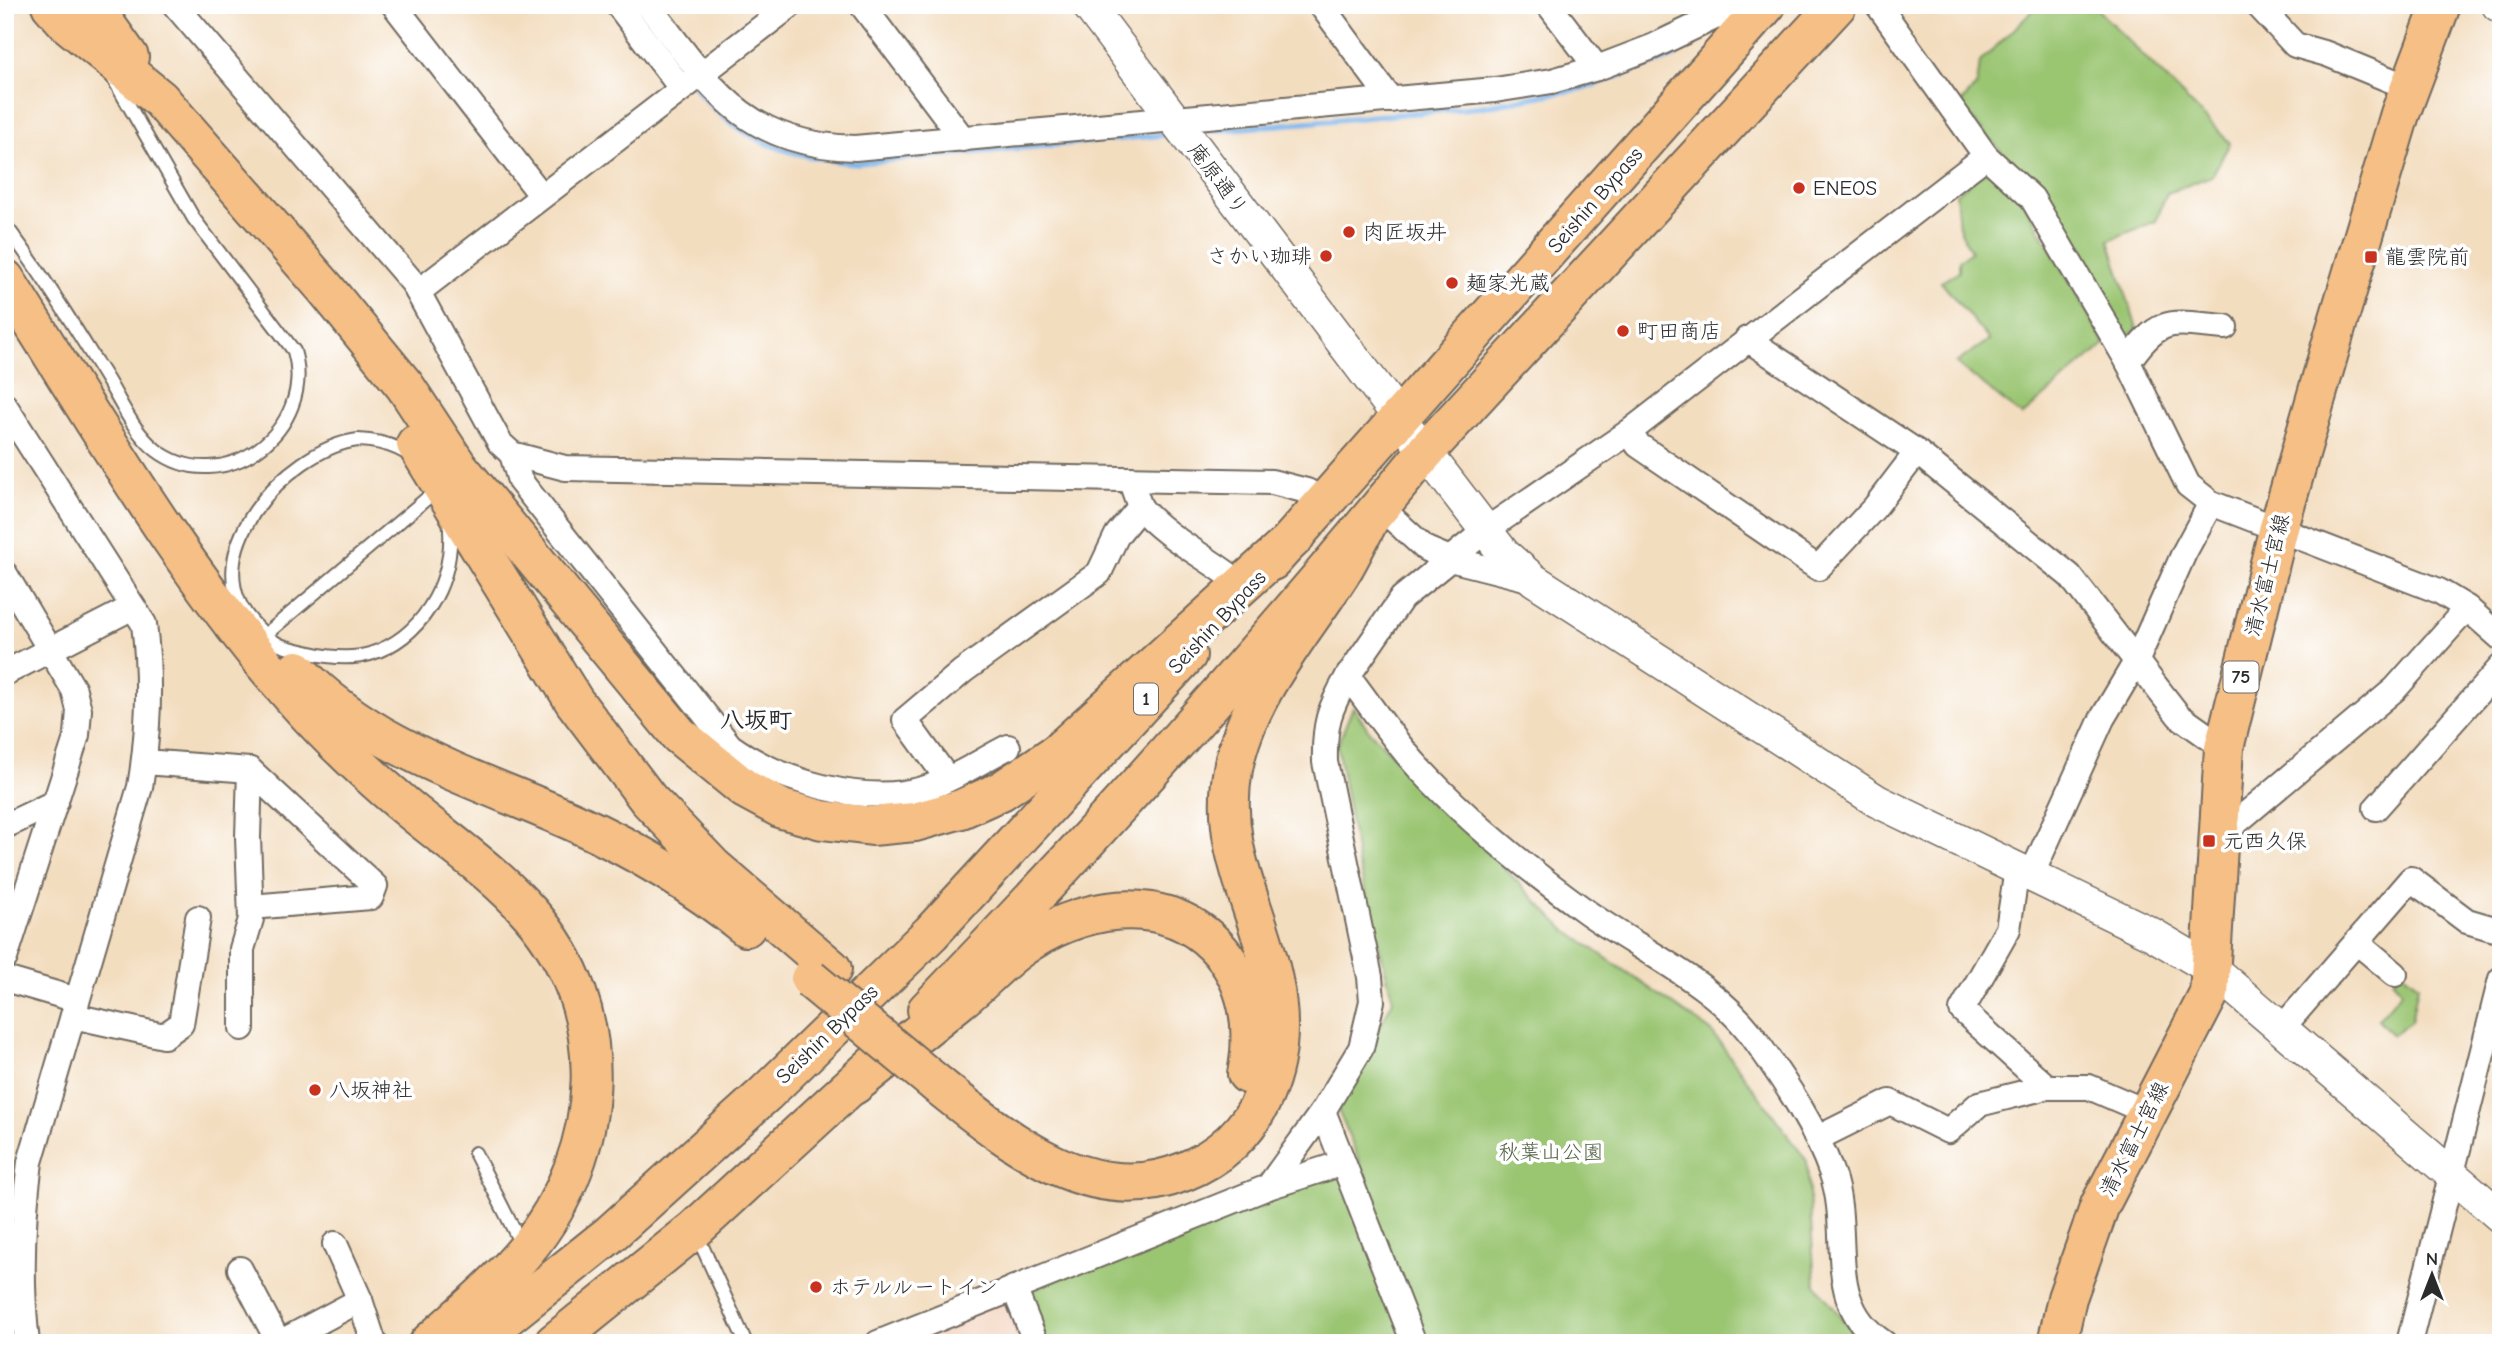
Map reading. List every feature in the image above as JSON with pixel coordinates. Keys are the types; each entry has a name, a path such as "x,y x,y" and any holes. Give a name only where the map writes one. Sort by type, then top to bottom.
{"main road":[{"path":"51,5 68,24 160,99"},
{"path":"92,5 160,99 325,288 405,386 457,465 671,725 736,782 782,809 822,820 872,826 915,822 961,809 1001,791 1057,752 1245,587"},
{"name":"Seishin Bypass","path":"554,1343 695,1228 854,1085 1129,795 1373,516 1426,451 1837,5"},
{"name":"清水富士宮線","path":"2057,1343 2071,1287 2100,1205 2209,994 2213,970 2224,748 2278,531 2410,88 2441,5"},
{"name":"Seishin Bypass","path":"474,1343 537,1267 765,1094 932,933 1245,587 1295,537 1401,420 1760,13"},
{"path":"5,258 27,314"},
{"path":"5,279 199,581 298,703 369,773 453,842 530,913 559,952 576,986 590,1044 588,1115 571,1173 541,1229 537,1267 429,1343"},
{"path":"325,288 441,487 574,701 648,799 821,974 947,1078 1037,1158 1077,1174 1123,1183 1164,1180 1199,1166 1226,1148 1252,1119 1272,1080 1277,1052 1273,980 1231,839 1233,769 1244,729 1265,689 1343,569 1373,516"},
{"path":"199,581 265,635 315,688 390,740 437,765 573,821 655,863 821,974"},
{"path":"854,1085 962,999 1020,948 1066,923 1099,912 1131,909 1166,914 1193,926 1230,963 1242,983 1247,1003 1251,1054 1246,1079 1231,1105 1203,1133 1169,1151 1131,1160 1096,1155 1058,1143 947,1078"}],"street":[{"path":"394,5 542,196"},
{"path":"618,5 691,82 775,134 801,143 855,148 963,139 1182,131 1391,100 1495,90 1552,81 1597,68 1652,47 1717,16 1760,13"},
{"path":"649,5 691,82"},
{"path":"418,292 791,5"},
{"path":"862,5 963,139"},
{"name":"庵原通り","path":"1088,5 1504,554 1534,580 1877,801 2152,934 2213,970 2283,1027 2501,1217"},
{"path":"1321,5 1391,100"},
{"path":"1549,5 1597,68"},
{"path":"1878,5 1986,156 2032,198 2128,362 2188,485 2211,503 2439,591 2467,608 2501,638"},
{"path":"2258,5 2295,46 2326,54 2410,88"},
{"path":"182,7 418,292 500,443 512,454 565,468 1272,482 1307,491 1326,502"},
{"path":"1268,1187 1323,1111 1361,1048 1372,1002 1370,977 1325,762 1324,733 1329,710 1348,676 1402,598 1486,530 1629,432 1986,156"},
{"path":"2128,362 2147,335 2171,323 2225,327"},
{"path":"1747,339 1917,452 2070,576 2179,716 2224,748"},
{"path":"5,406 144,624 149,663 144,762 124,847 42,1117 26,1195 22,1262 27,1343"},
{"path":"1629,432 1638,445 1818,568 1875,508 1917,452"},
{"path":"512,454 520,481 730,746 752,762 803,782 842,791 881,794 925,788 1008,747"},
{"path":"1130,479 1140,507 1154,524 1213,561 1245,587"},
{"path":"2047,1087 1962,1010 2008,929 2024,873 2102,719 2137,660 2184,552 2211,503"},
{"path":"947,778 905,720 963,671 1100,573 1116,535 1140,507"},
{"path":"1373,516 1426,549 1450,559 1534,580"},
{"path":"5,574 74,690 79,710 77,734 5,958"},
{"path":"5,673 133,607"},
{"path":"2220,836 2395,690 2467,608"},
{"path":"2376,808 2501,667"},
{"path":"1348,676 1419,768 1507,851 1586,911 1691,979 1725,1005 1751,1032 1818,1138 1839,1198 1842,1278 1847,1302 1870,1334 1884,1343"},
{"path":"144,762 250,771 374,886 371,897 251,907"},
{"path":"242,1028 242,949 251,919 248,837 250,771"},
{"path":"5,826 56,802"},
{"path":"2283,1027 2411,879 2467,921 2501,931"},
{"path":"5,979 75,1008 164,1036 181,1024 198,918"},
{"path":"2357,942 2395,974"},
{"path":"2409,1343 2501,979"},
{"path":"1818,1138 1890,1102 1948,1131 1979,1104 2047,1087 2089,1087 2147,1112"},
{"path":"1323,1111 1414,1343"},
{"path":"878,1343 1268,1187 1343,1163"},
{"path":"335,1244 360,1300 374,1343"},
{"path":"240,1269 279,1343 360,1300"},
{"path":"1014,1288 1037,1343"}],"lane":[{"path":"5,225 35,265 140,433 167,458 186,467 206,469 228,465 269,441 283,424 299,387 299,368 294,351 194,219 160,166 96,47"},
{"path":"377,441 406,450 422,463 441,487 448,523 445,574 438,596 410,631 369,654 344,657 281,646 265,635 246,616 238,598 235,563 237,547 253,511 320,450 342,442 377,441"},
{"path":"265,635 441,487"},
{"path":"475,1153 537,1267"},
{"path":"695,1228 746,1343"}],"shaded area":[{"path":"1017,1294 1037,1343 898,1343"}],"green space":[{"path":"2039,5 2093,5 2230,143 2212,176 2167,193 2156,221 2109,240 2137,329 2124,340 2044,198 1959,105 1977,85 1980,62"},
{"path":"1987,170 2022,199 2105,344 2022,416 1956,363 1989,340 1941,282 1959,272 1959,260 1971,252 1959,227 1956,193"},
{"name":"秋葉山公園","path":"1353,707 1370,732 1563,928 1711,1031 1807,1161 1815,1284 1861,1343 1040,1343 1020,1294 1360,1162 1338,1110 1393,1000 1358,863 1337,746"},
{"path":"2402,972 2418,985 2411,1021 2392,1035 2378,1019 2402,991 2393,981"}],"waterway":[{"path":"1196,132 1479,107 1587,87 1675,56"},
{"path":"694,85 727,119 765,142 807,156 854,163 1172,134"}],"place":[{"name":"ENEOS","path":"1799,188"},
{"name":"肉匠坂井","path":"1349,232"},
{"name":"さかい珈琲","path":"1326,256"},
{"name":"龍雲院前","path":"2371,257"},
{"name":"麺家光蔵","path":"1452,283"},
{"name":"町田商店","path":"1623,331"},
{"name":"元西久保","path":"2209,841"},
{"name":"八坂神社","path":"315,1090"},
{"name":"ホテルルートイン","path":"816,1287"}],"district":[{"name":"八坂町","path":"756,720"}]}
